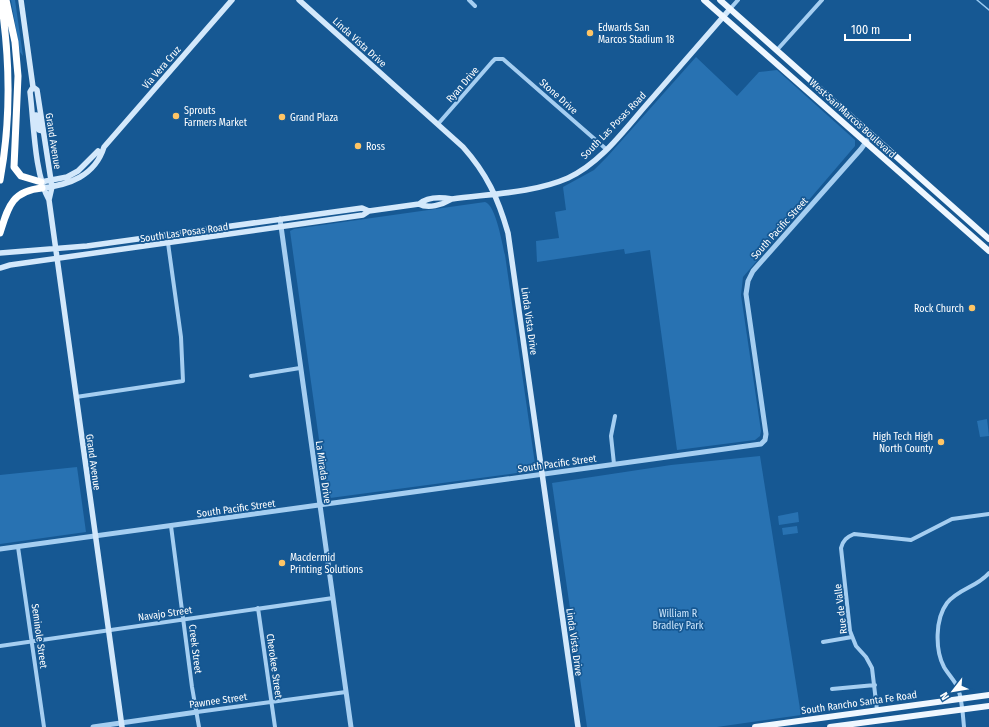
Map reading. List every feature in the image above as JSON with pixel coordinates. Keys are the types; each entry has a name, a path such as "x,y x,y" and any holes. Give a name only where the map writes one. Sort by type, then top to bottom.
{"highway":[{"path":"0,180 8,93 6,36 2,0"},
{"path":"6,0 15,42 18,76 14,167 21,176 42,185"},
{"path":"0,233 8,207 14,200 27,190 42,185"}],"main road":[{"name":"Grand Avenue","path":"21,0 33,87 30,92 42,185 49,200"},
{"name":"Via Vera Cruz","path":"42,185 69,183 86,173 101,157 104,147 232,0"},
{"name":"Linda Vista Drive","path":"299,0 438,124 476,162 495,193 508,233 578,727"},
{"name":"West San Marcos Boulevard","path":"704,0 989,251"},
{"name":"West San Marcos Boulevard","path":"720,0 989,239"},
{"name":"South Las Posas Road","path":"0,268 363,215 369,211 418,204 423,200 443,197 452,199 531,189 556,183 584,168 606,149 730,9"},
{"name":"Grand Avenue","path":"33,87 37,90 51,184 49,200 56,259 122,725"},
{"path":"32,109 39,130 43,131"},
{"name":"Via Vera Cruz","path":"51,184 78,171 98,151"},
{"name":"South Las Posas Road","path":"1,253 87,246 362,208 369,211"},
{"name":"South Rancho Santa Fe Road","path":"755,727 803,724 877,710 989,695"},
{"name":"South Rancho Santa Fe Road","path":"830,727 962,708 989,706"}],"street":[{"path":"469,0 475,6"},
{"path":"730,9 738,0"},
{"path":"777,50 822,0"},
{"name":"Ryan Drive","path":"438,124 492,62 500,58"},
{"name":"Stone Drive","path":"500,58 510,63 606,149"},
{"name":"South Pacific Street","path":"0,549 757,445 765,440 766,434 746,294 748,281 753,271 871,135"},
{"name":"Via Vera Cruz","path":"98,151 104,147"},
{"name":"La Mirada Drive","path":"280,219 351,727"},
{"path":"76,397 183,381 181,337 168,243"},
{"path":"250,376 300,368"},
{"path":"614,464 611,436 615,416"},
{"name":"Rue de Valle","path":"877,710 872,668 852,637 845,597 841,548 847,537 854,534 911,540 952,519 989,514"},
{"name":"Creek Street","path":"171,526 199,727"},
{"name":"Seminole Street","path":"18,547 33,641 44,727"},
{"path":"964,727 962,708 957,687 944,667 939,654 939,629 947,604 956,594 976,584 989,573"},
{"name":"Navajo Street","path":"0,646 333,598"},
{"name":"Cherokee Street","path":"258,608 275,727"},
{"path":"823,642 852,637"},
{"path":"832,689 875,685"},
{"name":"Pawnee Street","path":"93,727 122,725 197,712 346,692"}],"green space":[{"path":"11,0 15,0 23,56 20,52"},
{"path":"696,57 737,96 759,72 777,70 855,140 855,146 743,277 741,295 761,431 760,436 755,440 677,450 650,250 625,254 624,249 537,262 536,241 559,238 555,212 566,210 563,187 594,170"},
{"path":"485,202 489,205 495,217 505,255 535,464 534,468 524,472 330,498 327,497 290,231 294,229"},
{"path":"987,419 989,436 980,437 977,421"},
{"name":"William R Bradley Park","path":"760,456 801,715 717,727 587,727 552,483 671,465"},
{"path":"77,467 86,532 0,544 0,475"},
{"path":"798,512 799,522 779,525 778,516"},
{"path":"797,526 798,533 783,535 782,528"}],"waterway":[{"path":"977,0 989,10"}],"place":[{"name":"Edwards San Marcos Stadium 18","path":"590,33"},
{"name":"Sprouts Farmers Market","path":"176,116"},
{"name":"Grand Plaza","path":"282,117"},
{"name":"Ross","path":"358,146"},
{"name":"Rock Church","path":"972,308"},
{"name":"High Tech High North County","path":"941,442"},
{"name":"Macdermid Printing Solutions","path":"282,563"}]}
